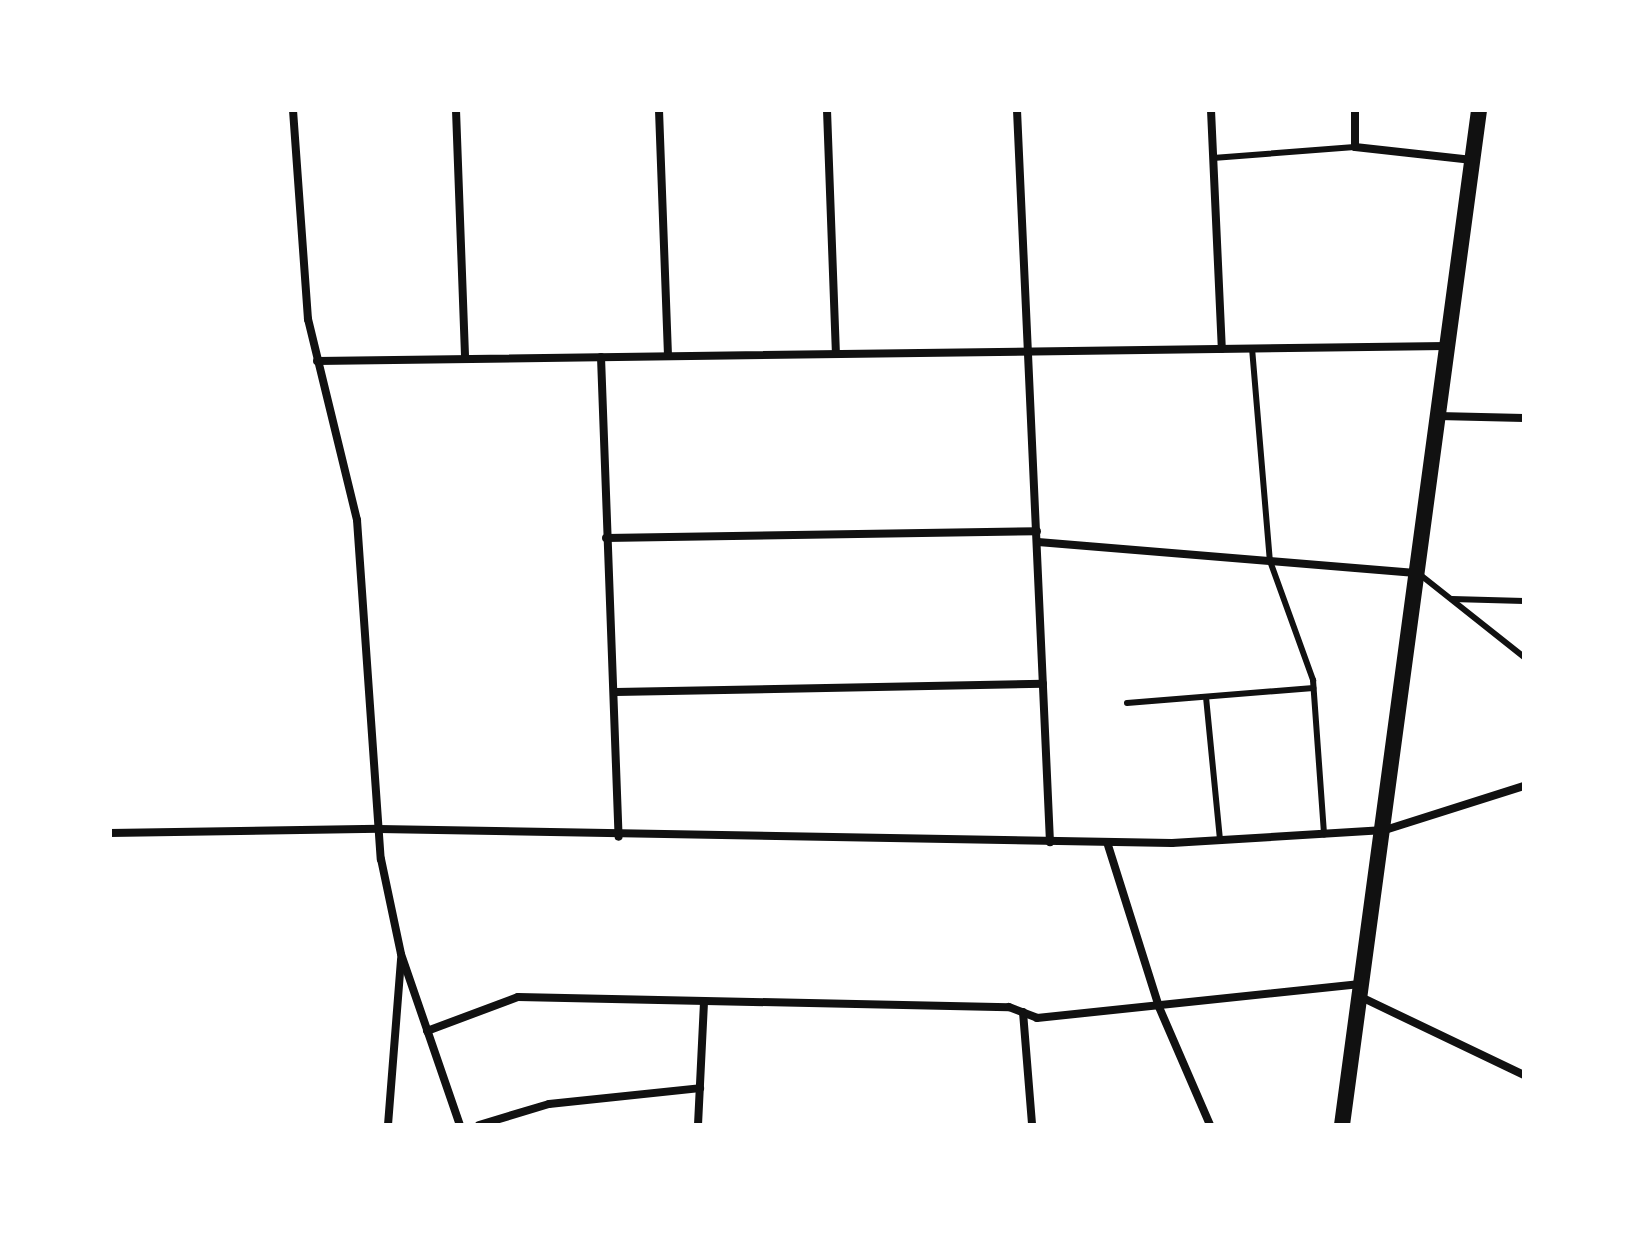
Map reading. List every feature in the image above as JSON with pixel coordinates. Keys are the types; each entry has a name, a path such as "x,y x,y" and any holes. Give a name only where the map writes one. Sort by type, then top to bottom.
{"main road":[{"path":"1342,1125 1385,830 1479,110"}],"street":[{"path":"293,110 317,361 357,520 379,829 401,954 460,1125"},
{"path":"456,110 465,358"},
{"path":"659,110 668,356"},
{"path":"827,110 836,354"},
{"path":"1017,110 1050,842"},
{"path":"1211,110 1222,349"},
{"path":"1355,110 1355,147 1472,160"},
{"path":"317,361 1446,346"},
{"path":"601,357 606,538 616,692 619,837"},
{"path":"1438,416 1524,418"},
{"path":"606,538 1037,531"},
{"path":"1038,542 1418,573"},
{"path":"616,692 1043,684"},
{"path":"110,833 379,829 619,837 1050,842 1220,840 1385,830 1524,786"},
{"path":"1107,842 1159,1007 1210,1125"},
{"path":"388,1125 401,954"},
{"path":"427,1031 518,997 1023,1012 1037,1018 1362,990 1524,1075"},
{"path":"698,1125 704,1002"},
{"path":"1023,1012 1032,1125"},
{"path":"479,1125 549,1104 700,1088"}],"lane":[{"path":"1213,158 1355,147"},
{"path":"1252,348 1270,561 1313,688 1324,835"},
{"path":"1418,573 1524,657"},
{"path":"1450,599 1524,601"},
{"path":"1127,703 1313,688"},
{"path":"1206,697 1220,840"}]}
